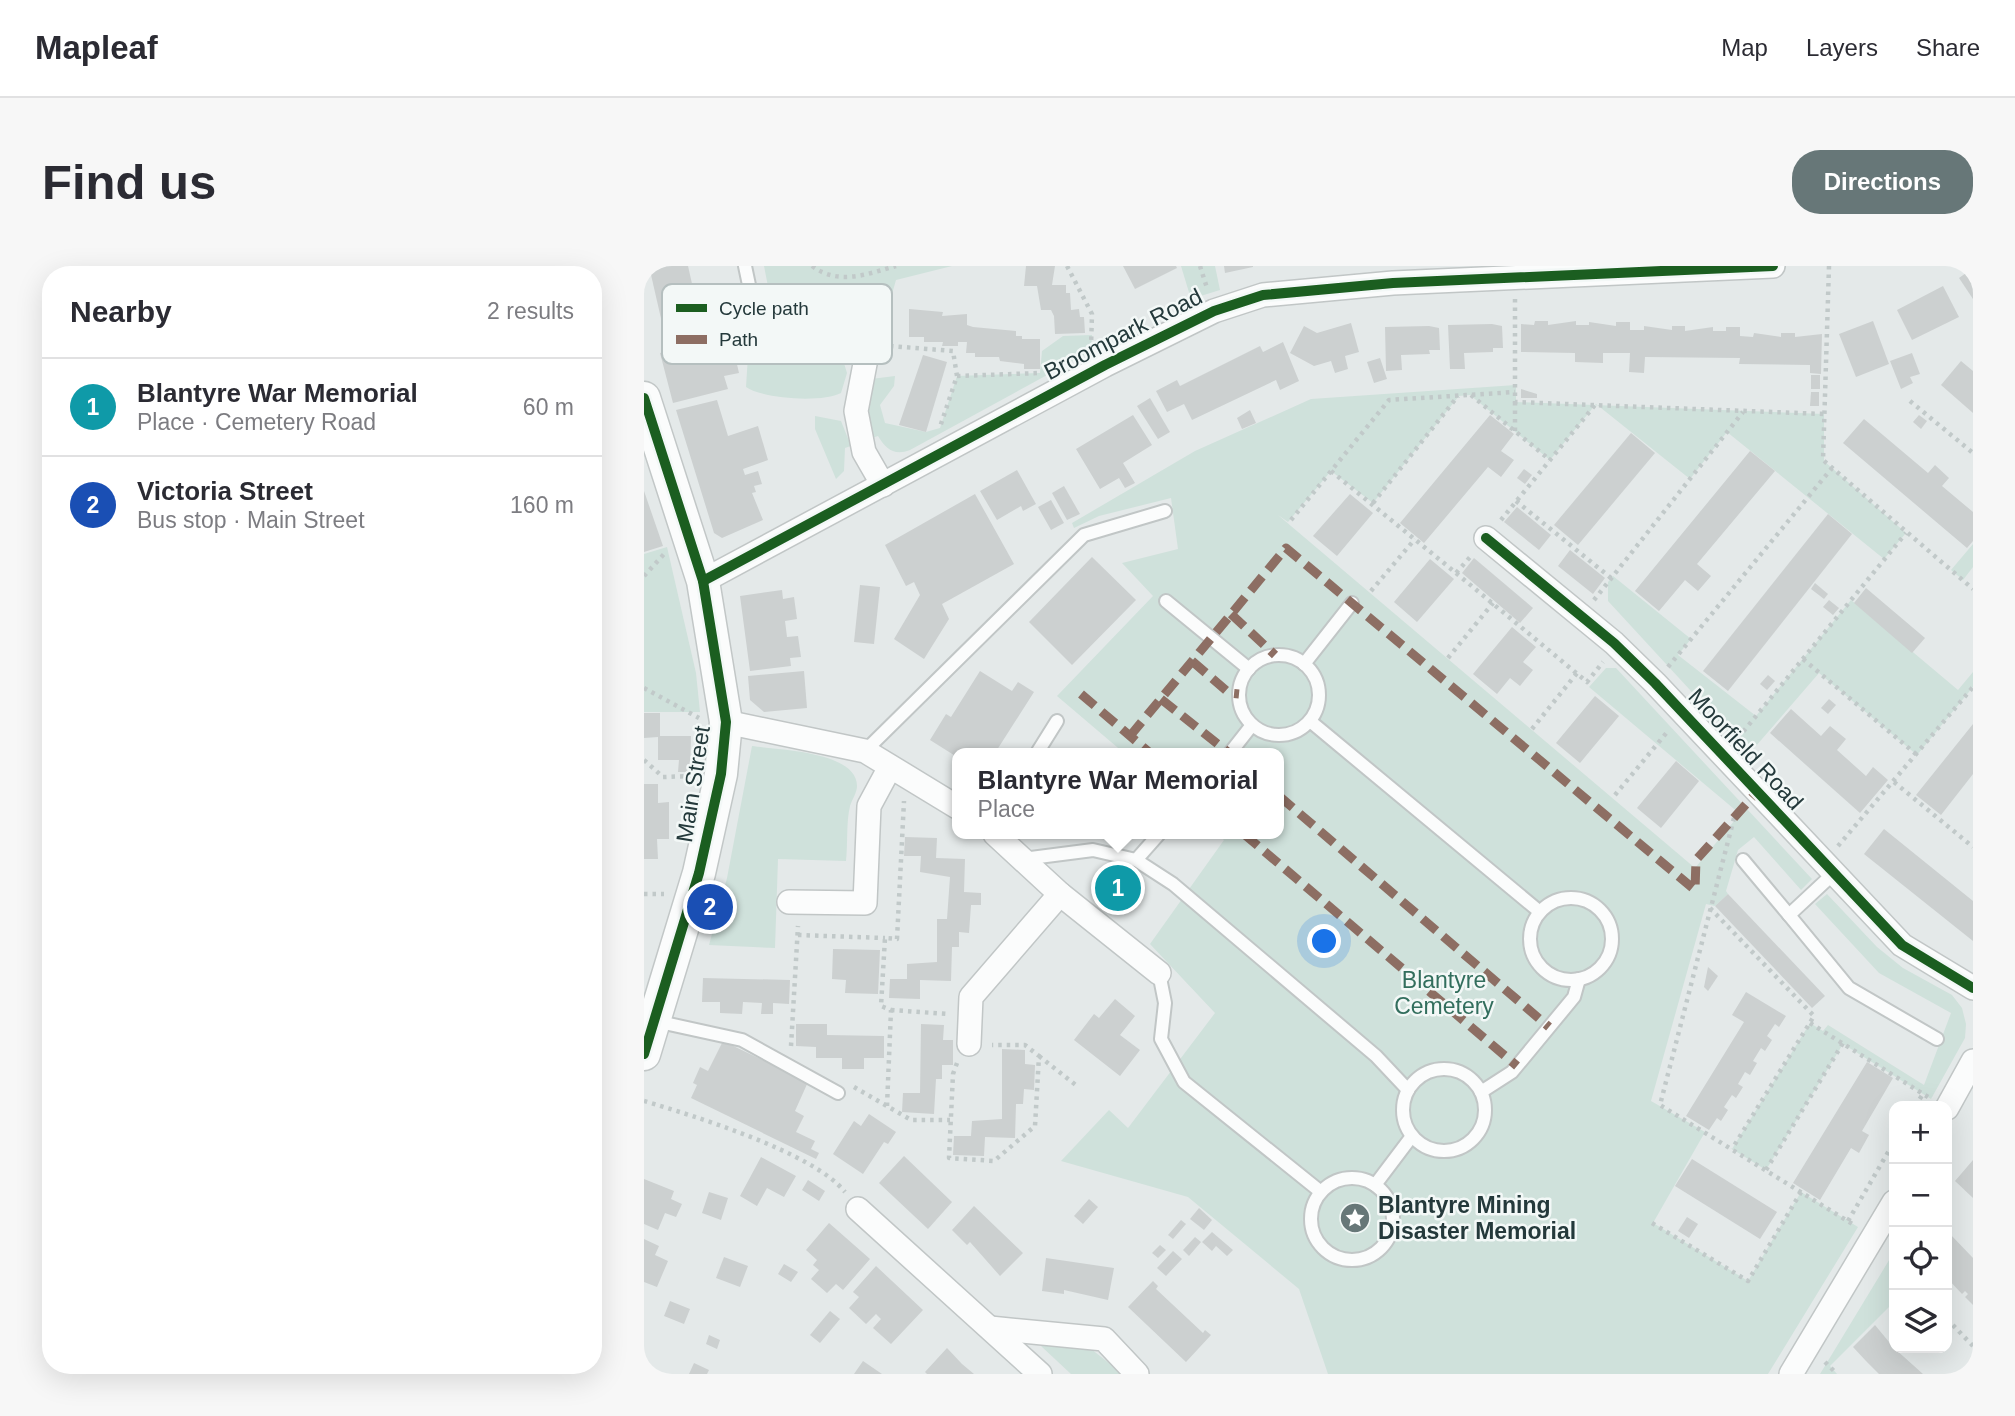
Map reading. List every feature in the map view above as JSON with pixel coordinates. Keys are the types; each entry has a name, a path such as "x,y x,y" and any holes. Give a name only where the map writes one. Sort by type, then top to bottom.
{"main road":[{"name":"Main Street","path":"644,398 703,581 726,722 721,774 699,873 644,1054"}],"street":[{"name":"Broompark Road","path":"703,581 1090,373 1214,311 1263,295 1460,273 1515,279 1773,266"},
{"path":"865,364 856,411 864,452 883,485"},
{"name":"Moorfield Road","path":"1486,538 1618,646 1726,755 1828,869 1902,945 1973,988"},
{"path":"726,722 865,751 952,804"},
{"path":"794,902 865,903 869,806 897,771"},
{"path":"1000,839 1060,894 1159,973"},
{"path":"970,1048 971,997 1060,894"},
{"path":"1951,1101 1973,1062"},
{"path":"858,1209 1040,1374"},
{"path":"1791,1374 1889,1210"},
{"path":"990,1328 1104,1339 1137,1374"}],"lane":[{"path":"745,266 749,284"},
{"path":"865,751 1084,535 1165,512"},
{"path":"1166,601 1248,669"},
{"path":"1304,664 1352,603"},
{"path":"1275,655 1304,664 1318,685 1319,698 1310,722 1288,735 1275,736 1252,725 1244,716 1239,694 1248,669 1275,655"},
{"path":"1040,748 1056,721"},
{"path":"1310,722 1540,912"},
{"path":"1234,748 1252,725"},
{"path":"1136,860 1155,839"},
{"path":"1020,859 1093,850 1136,860 1172,884 1376,1056 1408,1090"},
{"path":"1742,860 1849,988 1937,1040"},
{"path":"1789,915 1828,869"},
{"path":"1564,898 1591,903 1602,912 1612,938 1603,964 1592,974 1579,979 1554,976 1535,959 1530,935 1540,912 1551,903 1564,898"},
{"path":"1159,973 1165,1003 1161,1039 1184,1082 1321,1192"},
{"path":"1481,1092 1512,1072 1574,997 1579,979"},
{"path":"655,1021 742,1040 838,1093"},
{"path":"1451,1070 1473,1081 1485,1104 1480,1130 1461,1148 1434,1150 1412,1136 1403,1114 1408,1090 1426,1073 1451,1070"},
{"path":"1375,1185 1412,1136"},
{"path":"1353,1178 1375,1185 1384,1195 1392,1219 1384,1244 1363,1259 1337,1257 1317,1241 1311,1216 1321,1192 1330,1184 1353,1178"}],"path":[{"path":"812,266 830,276 853,278 896,266"},
{"path":"1067,266 1092,314 1090,373"},
{"path":"1829,266 1823,460 1973,589"},
{"path":"1515,279 1515,432"},
{"path":"892,347 953,351 957,376 930,459"},
{"path":"957,376 1040,373 1052,393"},
{"path":"1291,520 1389,400 1515,392"},
{"path":"1470,395 1550,460"},
{"path":"1373,503 1459,396"},
{"path":"1910,401 1973,453"},
{"path":"1515,402 1824,414"},
{"path":"1456,573 1596,404"},
{"path":"1581,616 1743,411"},
{"path":"1655,683 1832,467"},
{"path":"1331,471 1587,682 1618,646"},
{"path":"1516,501 1611,578"},
{"path":"1726,755 1906,533"},
{"path":"1371,591 1415,539"},
{"path":"1448,657 1493,603"},
{"path":"1803,659 1917,755"},
{"path":"1532,729 1577,673"},
{"path":"1828,869 1894,782 1973,687"},
{"path":"644,688 705,721 726,722"},
{"path":"1615,795 1684,712"},
{"path":"644,760 663,777 721,774"},
{"path":"798,935 897,939 897,771"},
{"path":"1894,782 1973,846"},
{"path":"1734,818 1660,1105 1850,1222 1889,1151"},
{"path":"791,1051 798,935 794,902"},
{"path":"1710,908 1814,1016 1732,1149"},
{"path":"885,938 881,1006 891,1010 948,1012 947,1024"},
{"path":"887,1106 891,1010"},
{"path":"1810,1023 1924,1094 1919,1101"},
{"path":"1766,1170 1843,1043"},
{"path":"1039,1056 1035,1126 1007,1153 994,1161 948,1158 953,1074 958,1062 970,1048 1025,1045 1039,1056 1077,1086"},
{"path":"644,1101 723,1125 815,1168 838,1184 858,1209"},
{"path":"1652,1223 1748,1281 1801,1192"},
{"path":"1952,1323 1973,1346"}],"green space":[{"path":"764,266 952,266 896,280 892,294 892,284 768,284"},
{"path":"1181,266 1215,266 1220,290 1191,299"},
{"path":"1092,335 1091,351 910,450 895,452 887,448 878,436 872,438 868,410 871,379 895,376 894,386 880,405 885,423 926,432 940,428 957,376 1040,373 1042,351 1063,336"},
{"path":"747,364 844,364 847,373 841,393 821,398 779,397 746,387"},
{"name":"Blantyre Cemetery","path":"1516,385 1516,402 1595,405 1550,460 1470,395 1459,396 1373,503 1331,471 1288,522 1278,515 1695,868 1740,814 1589,687 1606,668 1616,668 1812,879 1801,890 1754,837 1738,850 1726,891 1728,894 1715,906 1706,904 1651,1101 1705,1132 1653,1223 1748,1281 1801,1192 1858,1227 1768,1374 1328,1374 1299,1289 1188,1197 1061,1161 1109,1110 1128,1128 1215,1013 1150,944 1223,839 1284,839 1284,748 1118,748 1057,696 1153,596 1122,563 1178,549 1171,498 1099,516 1074,528 1072,523 1195,451 1311,399"},
{"path":"1597,405 1824,414 1824,461 1906,533 1884,559 1727,432 1690,479"},
{"path":"815,416 841,421 851,446 845,448 844,471 836,479 815,429"},
{"path":"1973,544 1973,567 1963,580 1951,570"},
{"path":"667,547 696,673 700,712 644,712 644,554"},
{"path":"1613,576 1691,639 1678,655 1756,716 1851,600 1958,690 1973,672 1973,687 1917,755 1819,673 1749,754 1608,601 1608,582"},
{"path":"752,746 814,754 844,766 854,774 857,789 850,806 846,861 778,859 775,948 709,945 727,878"},
{"path":"1827,894 1877,947 1903,968 1952,995 1962,1008 1966,1024 1965,1038 1931,1099 1843,1044 1766,1170 1732,1149 1810,1023 1823,1031 1828,1025 1924,1085 1951,1013 1879,973 1815,904"},
{"path":"1889,1260 1889,1307 1830,1366 1837,1374 1820,1374"},
{"path":"1047,1342 1091,1349 1123,1374 1071,1374 1041,1346"}],"building":[{"path":"649,266 688,266 692,284 662,284 662,323"},
{"path":"1026,266 1055,266 1052,285 1066,285 1066,293 1070,293 1071,310 1079,309 1080,317 1084,317 1085,333 1055,334 1054,316 1051,310 1041,310 1037,286 1024,286"},
{"path":"1123,266 1176,266 1177,268 1135,289"},
{"path":"1224,266 1253,266 1253,267 1225,273"},
{"path":"1973,268 1973,299 1959,278"},
{"path":"1943,286 1959,317 1912,340 1897,310"},
{"path":"909,309 943,312 942,316 967,314 967,325 1016,331 1016,336 1022,336 1022,339 1040,339 1040,369 1024,369 1024,364 1000,361 999,357 975,357 975,353 966,353 967,342 958,342 958,346 942,346 943,342 924,342 924,337 909,337"},
{"path":"1535,321 1548,321 1548,325 1576,321 1576,325 1589,325 1589,322 1616,326 1616,322 1630,322 1630,330 1644,330 1644,326 1672,330 1672,326 1685,326 1685,331 1713,327 1713,331 1726,331 1726,327 1740,327 1740,336 1753,337 1754,333 1781,337 1781,333 1795,333 1795,337 1822,334 1821,374 1810,373 1810,365 1739,364 1740,358 1645,357 1644,373 1629,372 1630,353 1603,353 1603,363 1575,362 1575,353 1521,352 1521,324 1534,325"},
{"path":"1873,321 1889,364 1856,377 1839,334"},
{"path":"1351,323 1359,352 1345,356 1348,369 1335,373 1331,361 1314,366 1290,353 1304,326 1317,333"},
{"path":"1448,325 1502,326 1503,348 1493,348 1493,352 1464,353 1465,369 1450,369"},
{"path":"1385,327 1439,328 1440,350 1429,350 1430,354 1401,355 1402,370 1386,371"},
{"path":"1283,342 1299,381 1280,390 1276,380 1192,420 1184,404 1167,412 1156,391 1177,380 1180,386 1260,346 1263,352"},
{"path":"1912,353 1920,374 1910,377 1913,383 1901,389 1890,361"},
{"path":"923,355 947,362 926,432 899,425"},
{"path":"1380,358 1387,379 1374,383 1367,362"},
{"path":"1961,361 1973,371 1973,413 1941,385"},
{"path":"663,364 737,364 739,373 724,376 728,389 673,403"},
{"path":"1811,375 1820,375 1820,389 1811,389"},
{"path":"1521,389 1537,394 1537,398 1521,398"},
{"path":"1811,392 1819,392 1819,406 1810,406"},
{"path":"1150,398 1170,432 1158,439 1137,406"},
{"path":"717,400 728,436 758,426 768,460 743,469 745,475 758,471 762,484 754,486 756,492 752,493 763,520 722,538 714,533 676,410"},
{"path":"1250,410 1256,423 1242,429 1237,418"},
{"path":"1133,415 1152,445 1123,463 1135,483 1125,488 1119,478 1100,489 1076,449"},
{"path":"1490,415 1514,434 1501,451 1514,460 1501,477 1488,467 1424,543 1400,523"},
{"path":"1919,415 1927,421 1921,429 1913,422"},
{"path":"1864,419 1928,473 1935,465 1949,478 1942,486 1973,512 1973,541 1967,548 1843,443"},
{"path":"1631,433 1655,453 1578,545 1554,525"},
{"path":"1750,451 1775,471 1697,564 1711,576 1698,591 1685,580 1659,611 1635,591"},
{"path":"1524,469 1532,475 1525,484 1517,478"},
{"path":"1017,470 1036,504 1023,511 1021,506 997,520 980,491"},
{"path":"1064,486 1080,514 1067,520 1052,493"},
{"path":"644,491 663,546 644,552"},
{"path":"975,494 1014,564 942,604 949,619 924,659 894,639 920,595 914,582 906,586 885,545"},
{"path":"1350,494 1373,513 1337,556 1313,536"},
{"path":"1051,500 1064,523 1051,530 1038,507"},
{"path":"1517,507 1551,535 1539,550 1504,522"},
{"path":"1828,514 1852,534 1728,691 1703,671"},
{"path":"1570,550 1605,578 1593,594 1558,566"},
{"path":"1092,557 1136,600 1072,665 1029,622"},
{"path":"1474,558 1533,608 1520,623 1462,573"},
{"path":"1430,559 1454,579 1417,622 1394,602"},
{"path":"1815,583 1828,594 1824,599 1811,589"},
{"path":"860,585 880,587 874,644 854,642"},
{"path":"1866,588 1925,638 1912,653 1854,603"},
{"path":"782,590 783,599 794,597 797,619 785,621 787,637 798,636 801,657 790,658 791,666 750,671 740,596"},
{"path":"1829,600 1839,608 1833,615 1823,607"},
{"path":"1512,627 1536,647 1523,662 1533,670 1520,686 1510,678 1497,694 1473,674"},
{"path":"804,671 807,708 764,712 750,700 748,676"},
{"path":"980,671 1012,691 1018,682 1034,692 998,748 952,748 952,754 930,740 946,714 951,717"},
{"path":"1768,675 1775,681 1767,690 1760,684"},
{"path":"1595,696 1619,716 1580,763 1556,743"},
{"path":"1829,699 1836,705 1828,714 1821,708"},
{"path":"1791,709 1821,736 1830,726 1846,739 1837,750 1866,776 1873,767 1888,780 1860,813 1770,733"},
{"path":"644,713 660,713 660,736 691,736 690,772 678,772 679,760 658,760 658,737 644,738"},
{"path":"1973,724 1973,774 1941,815 1916,795"},
{"path":"1676,761 1699,781 1661,828 1637,808"},
{"path":"644,784 658,784 658,803 669,802 669,839 657,839 658,859 644,859"},
{"path":"1884,829 1973,901 1973,941 1864,854"},
{"path":"905,837 937,838 936,858 965,859 964,892 981,893 981,905 971,905 969,933 959,932 959,947 952,947 951,981 920,980 920,999 889,998 890,979 907,979 907,964 937,962 937,919 947,919 950,877 920,872 921,856 904,856"},
{"path":"1728,894 1825,996 1812,1008 1715,906"},
{"path":"833,949 880,950 878,994 845,993 846,980 832,979"},
{"path":"1708,967 1718,976 1708,991 1704,987"},
{"path":"703,978 790,980 789,1004 773,1003 773,1014 761,1014 762,1003 743,1002 742,1014 720,1013 720,1002 702,1002"},
{"path":"1746,992 1786,1016 1779,1027 1775,1024 1767,1036 1772,1040 1765,1051 1761,1048 1753,1061 1757,1063 1750,1075 1745,1072 1738,1084 1743,1087 1736,1098 1732,1095 1724,1107 1728,1110 1721,1121 1717,1118 1709,1130 1686,1116 1744,1022 1732,1015"},
{"path":"1115,999 1135,1016 1120,1035 1140,1050 1120,1076 1074,1040 1094,1014 1099,1018"},
{"path":"796,1024 827,1024 827,1035 884,1036 884,1058 864,1058 864,1069 842,1069 842,1058 816,1058 816,1047 796,1046"},
{"path":"921,1024 944,1025 943,1040 953,1040 953,1065 942,1065 942,1079 936,1079 934,1114 902,1112 903,1093 920,1093"},
{"path":"723,1041 808,1082 795,1111 804,1116 796,1132 815,1141 811,1149 819,1153 816,1159 691,1098 697,1085 693,1083 700,1067 708,1071"},
{"path":"1002,1049 1025,1050 1025,1064 1035,1065 1034,1090 1024,1089 1023,1104 1016,1104 1015,1138 985,1137 984,1156 953,1155 954,1136 971,1136 972,1121 1002,1119"},
{"path":"1867,1062 1893,1078 1862,1131 1869,1135 1859,1153 1851,1148 1820,1200 1793,1183"},
{"path":"869,1114 896,1132 888,1144 884,1142 863,1174 833,1154 854,1121 861,1126"},
{"path":"904,1156 952,1202 928,1229 879,1183"},
{"path":"761,1157 796,1176 784,1197 767,1188 757,1206 740,1196"},
{"path":"1692,1159 1777,1212 1760,1239 1675,1186"},
{"path":"1973,1160 1973,1198 1955,1181"},
{"path":"644,1179 674,1191 671,1199 682,1204 676,1217 665,1213 658,1230 644,1224"},
{"path":"808,1180 825,1191 819,1201 802,1190"},
{"path":"709,1192 728,1198 721,1220 702,1213"},
{"path":"1089,1199 1098,1207 1083,1224 1074,1216"},
{"path":"974,1206 1023,1253 1000,1276 970,1242 967,1245 952,1230"},
{"path":"1199,1208 1212,1220 1204,1230 1190,1219"},
{"path":"1687,1217 1698,1224 1689,1238 1678,1231"},
{"path":"1181,1220 1186,1224 1173,1239 1168,1235"},
{"path":"829,1223 870,1259 843,1290 836,1284 827,1293 811,1279 819,1270 813,1265 817,1260 806,1250"},
{"path":"1212,1232 1233,1250 1227,1256 1216,1246 1212,1251 1202,1242"},
{"path":"1952,1236 1973,1258 1973,1305 1965,1297 1968,1294 1965,1291 1962,1294 1952,1283"},
{"path":"1195,1237 1201,1242 1189,1256 1183,1250"},
{"path":"644,1239 659,1246 655,1255 668,1261 657,1287 644,1282"},
{"path":"1160,1245 1166,1250 1158,1258 1152,1253"},
{"path":"1173,1251 1182,1259 1166,1276 1157,1268"},
{"path":"724,1257 748,1266 740,1287 716,1278"},
{"path":"1046,1258 1114,1268 1108,1300 1064,1290 1064,1294 1042,1291"},
{"path":"784,1264 798,1272 791,1282 778,1274"},
{"path":"876,1266 923,1310 891,1344 873,1328 881,1319 876,1314 866,1324 849,1308 859,1297 853,1292"},
{"path":"1153,1281 1158,1286 1156,1289 1203,1333 1205,1330 1211,1335 1186,1362 1128,1307"},
{"path":"670,1301 690,1309 684,1324 664,1316"},
{"path":"830,1311 840,1319 820,1343 810,1335"},
{"path":"1875,1325 1889,1342 1889,1353 1900,1353 1923,1374 1879,1374 1853,1347"},
{"path":"709,1335 720,1340 717,1349 706,1344"},
{"path":"947,1348 974,1374 927,1374 925,1372"},
{"path":"863,1361 882,1374 854,1374"},
{"path":"694,1363 709,1370 707,1374 689,1374"}],"marked path":[{"path":"1130,736 1286,548 1695,890 1696,860 1757,792"},
{"path":"1231,614 1275,655"},
{"path":"1192,661 1229,693 1239,694"},
{"path":"1081,694 1144,748"},
{"path":"1161,699 1223,748"},
{"path":"1284,800 1549,1027"},
{"path":"1250,839 1517,1066"}],"cycle path":[{"path":"703,581 1105,365 1214,311 1263,295 1393,283 1773,266"},
{"path":"644,398 703,581 726,722 721,774 699,873 644,1054"},
{"path":"1486,538 1614,643 1655,683 1902,945 1973,988"}],"place":[{"name":"Blantyre War Memorial","path":"1118,888"},
{"name":"Victoria Street","path":"710,907"},
{"name":"Blantyre Mining Disaster Memorial","path":"1355,1218"}]}
